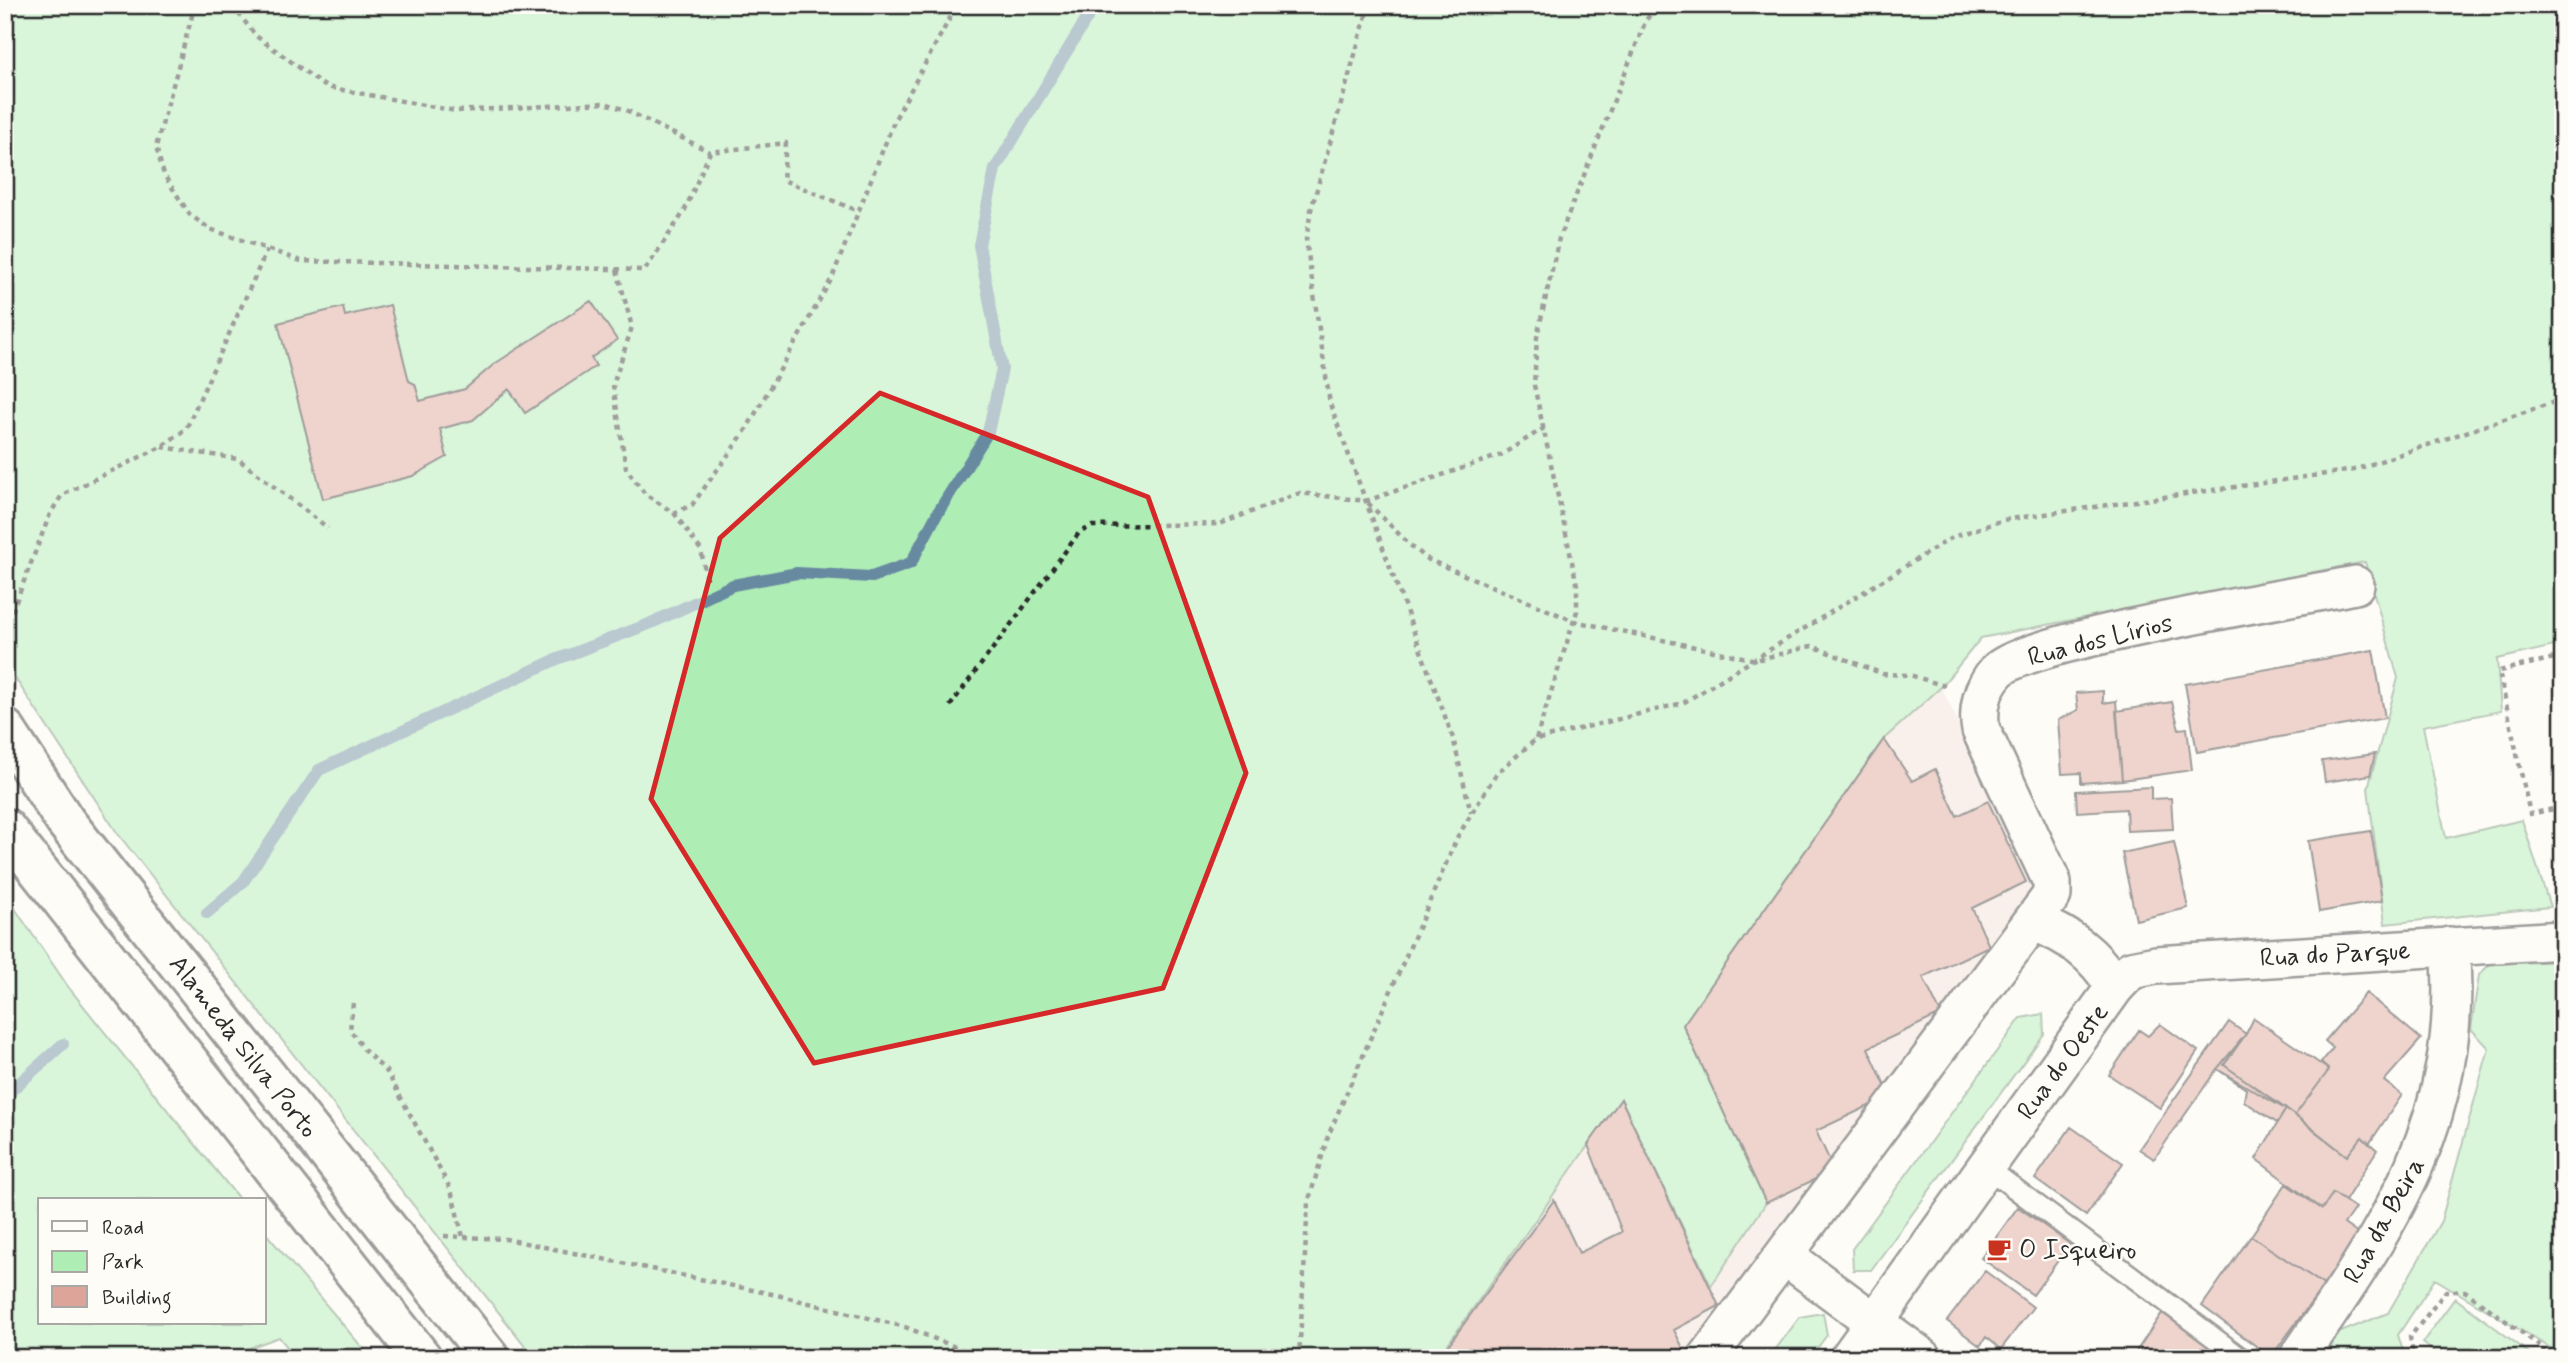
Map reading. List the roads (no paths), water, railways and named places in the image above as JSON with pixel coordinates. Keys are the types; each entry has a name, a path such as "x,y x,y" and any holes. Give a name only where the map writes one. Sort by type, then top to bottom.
{"main road":[{"name":"Alameda Silva Porto","path":"5,729 65,821 490,1358"},
{"name":"Alameda Silva Porto","path":"5,828 422,1358"}],"street":[{"name":"Rua dos Lírios","path":"2034,922 2052,895 2052,882 1981,730 1977,712 1997,670 2011,661 2044,650 2355,585"},
{"name":"Rua do Oeste","path":"1849,1358 2115,987 2102,966 2082,948 2060,932 2034,922"},
{"path":"1707,1358 2034,922"},
{"name":"Rua do Parque","path":"2115,987 2131,970 2156,965 2563,940"},
{"name":"Rua da Beira","path":"2298,1358 2360,1268 2409,1182 2425,1143 2446,1068 2452,1028 2454,990 2450,946"},
{"path":"1785,1256 1923,1358"}],"lane":[{"path":"1986,1167 2241,1358"}],"waterway":[{"path":"207,913 243,882 319,770 555,660 649,624 733,585 797,573 872,577 911,563 937,514 988,432 1002,369 979,245 995,169 1095,5"},
{"path":"5,1096 63,1044"}],"place":[{"name":"O Isqueiro","path":"1999,1249"}]}
